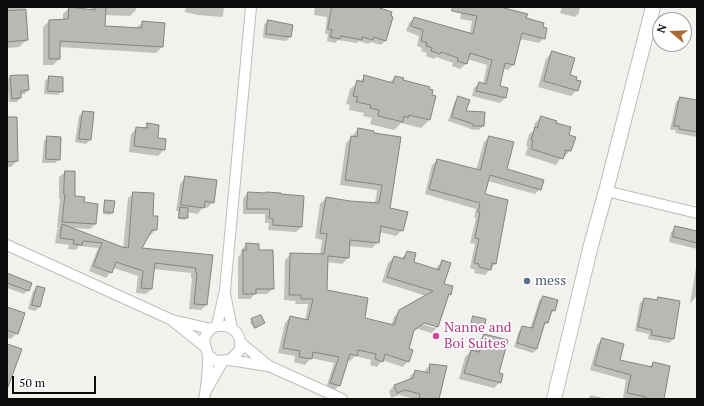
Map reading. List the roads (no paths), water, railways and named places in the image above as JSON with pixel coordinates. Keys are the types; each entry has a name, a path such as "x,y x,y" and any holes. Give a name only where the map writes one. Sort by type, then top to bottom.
{"street":[{"path":"205,396 205,337 214,327 225,290 251,7"},
{"path":"554,399 591,244 653,7"},
{"path":"606,191 697,213"},
{"path":"7,246 172,320 214,327 225,325 232,328 240,338 240,350 227,360 205,396"},
{"path":"225,290 232,328"},
{"path":"172,320 216,361 227,360 269,366"},
{"path":"240,342 269,366 342,399"}],"place":[{"name":"mess","path":"527,281"},
{"name":"Nanne and Boi Suites","path":"436,336"}]}
